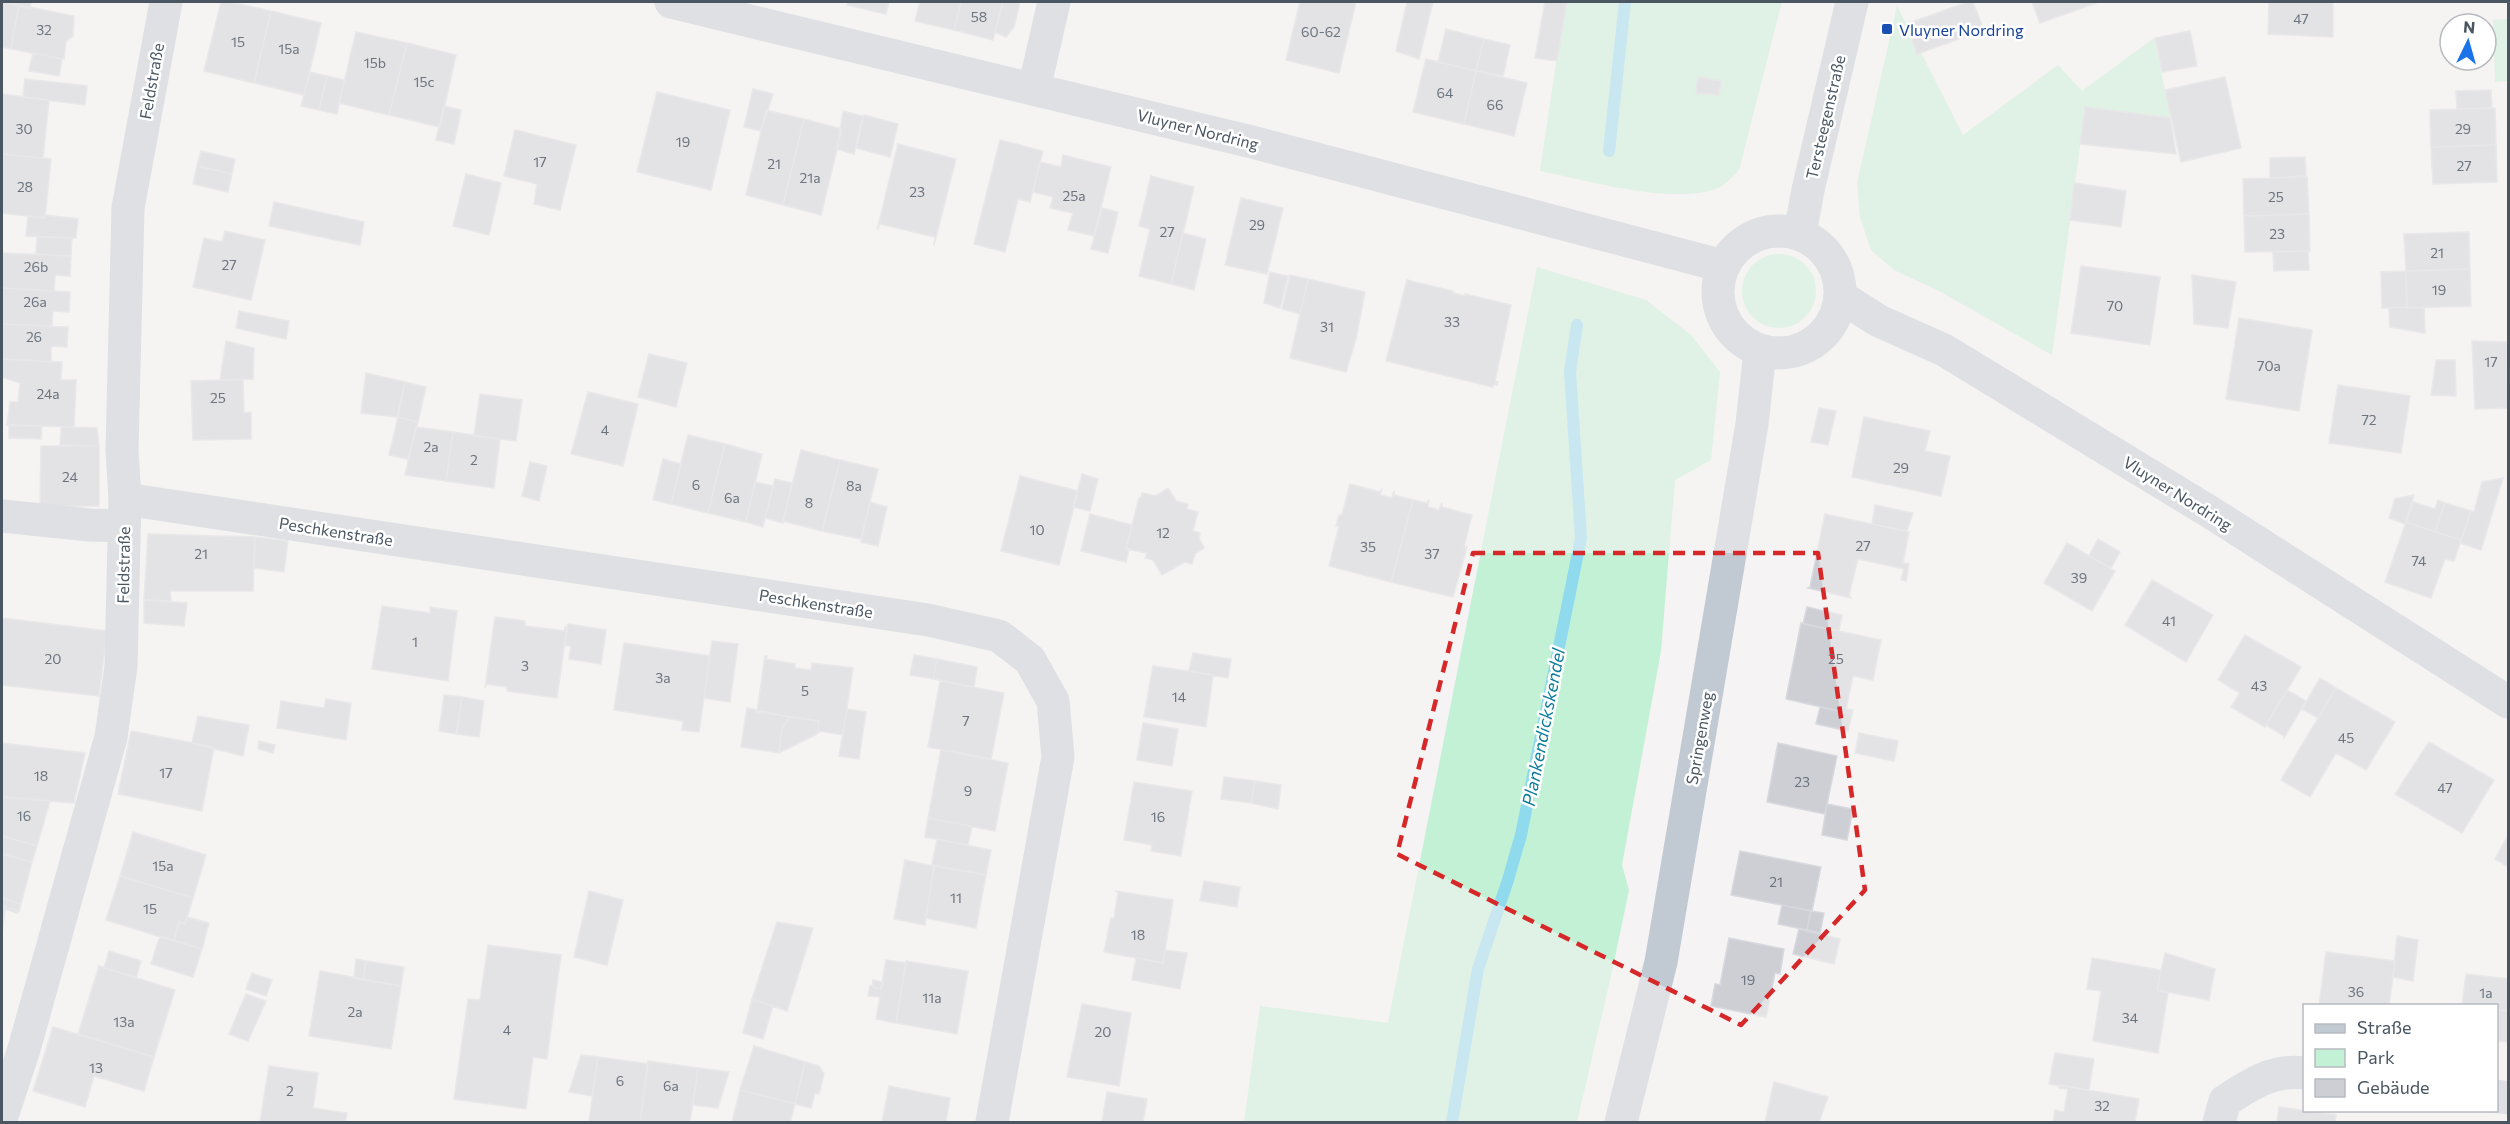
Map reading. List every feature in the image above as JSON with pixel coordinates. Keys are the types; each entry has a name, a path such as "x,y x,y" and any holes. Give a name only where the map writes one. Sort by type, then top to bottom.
{"street":[{"name":"Feldstraße","path":"2,1116 24,1049 111,737 121,666 124,513 122,450 128,208 166,2"},
{"name":"Vluyner Nordring","path":"670,2 1252,142 1723,266"},
{"path":"1034,89 1054,2"},
{"name":"Tersteegenstraße","path":"1800,234 1808,190 1852,2"},
{"path":"1776,230 1800,234 1826,252 1838,271 1841,297 1830,327 1812,344 1786,354 1760,351 1736,336 1721,313 1717,289 1723,266 1733,251 1746,239 1776,230"},
{"name":"Vluyner Nordring","path":"1841,297 1879,321 1944,350 2210,512 2508,702"},
{"name":"Springenweg","path":"1621,1122 1660,962 1752,424 1760,351"},
{"name":"Peschkenstraße","path":"2,516 90,525 124,513 928,620 999,636 1030,660 1053,701 1058,757 992,1122"},
{"path":"2219,1122 2225,1101 2259,1079 2290,1071 2303,1073"}],"highlighted area":[{"path":"1473,553 1818,553 1865,890 1741,1025 1397,854"}],"green space":[{"path":"1565,2 1782,2 1739,170 1726,183 1704,192 1658,193 1607,186 1540,171"},
{"path":"1897,6 1963,135 2058,65 2082,91 2154,38 2171,119 2085,109 2052,355 1939,291 1894,270 1871,250 1860,217 1857,183"},
{"path":"2508,19 2508,81 2495,82 2495,72 2498,72 2498,20"},
{"path":"1779,254 1793,257 1805,265 1813,277 1816,291 1813,305 1805,317 1793,325 1779,328 1765,325 1753,317 1745,305 1742,291 1745,277 1753,265 1765,257"},
{"path":"1537,267 1646,300 1691,335 1720,372 1711,460 1675,480 1661,651 1622,865 1629,890 1577,1122 1244,1122 1260,1006 1388,1023"}],"building":[{"path":"2,2 19,5 11,49 2,47"},
{"path":"2,2 31,2 30,8"},
{"path":"221,2 271,11 254,83 204,71"},
{"path":"848,2 889,2 886,14 847,5"},
{"path":"920,2 961,2 954,30 915,21"},
{"path":"961,2 1003,2 993,40 954,30"},
{"path":"1003,2 1020,2 1014,27 1006,37 995,32"},
{"path":"1300,2 1356,2 1339,73 1286,60"},
{"path":"1407,2 1433,2 1419,59 1396,51"},
{"path":"1545,2 1567,2 1557,61 1535,58"},
{"path":"1973,2 1984,30 1917,54 1906,24"},
{"path":"2032,2 2099,2 2040,23"},
{"path":"2269,2 2333,2 2333,37 2268,34"},
{"path":"19,5 74,16 73,36 66,41 64,59 11,49"},
{"path":"271,11 321,23 304,95 254,83"},
{"path":"1446,29 1484,39 1476,71 1438,62"},
{"path":"2190,31 2197,66 2162,72 2155,38"},
{"path":"356,32 407,43 389,115 339,103"},
{"path":"1484,39 1510,45 1503,76 1476,71"},
{"path":"407,43 456,55 440,127 389,115"},
{"path":"33,53 62,59 59,76 29,71"},
{"path":"1426,59 1476,71 1464,124 1413,112"},
{"path":"1476,71 1527,83 1514,136 1464,124"},
{"path":"310,72 327,76 319,110 301,106"},
{"path":"327,76 344,80 337,114 319,110"},
{"path":"1698,77 1721,81 1719,95 1696,93"},
{"path":"2225,77 2241,148 2181,162 2165,90"},
{"path":"25,79 87,86 85,105 23,97"},
{"path":"753,89 773,94 761,131 744,127"},
{"path":"2491,90 2492,108 2457,109 2456,91"},
{"path":"657,92 730,110 711,190 637,172"},
{"path":"2,94 49,100 43,158 2,154"},
{"path":"444,106 461,110 454,144 436,140"},
{"path":"2085,107 2170,118 2176,154 2080,144"},
{"path":"2495,108 2496,145 2431,147 2430,110"},
{"path":"766,110 804,119 783,205 746,195"},
{"path":"843,111 863,116 854,154 837,149"},
{"path":"864,115 898,124 890,157 856,148"},
{"path":"804,119 842,129 821,215 783,205"},
{"path":"515,130 576,145 560,210 534,204 537,184 504,176"},
{"path":"1000,140 1043,151 1030,202 1018,199 1005,252 974,244"},
{"path":"898,144 956,159 934,245 935,237 880,224 877,230"},
{"path":"2496,145 2497,182 2433,184 2431,147"},
{"path":"201,151 235,159 232,174 197,166"},
{"path":"2,154 51,159 45,218 2,213"},
{"path":"1063,155 1111,167 1094,236 1068,230 1073,213 1050,208 1053,197 1033,192 1040,162 1061,167"},
{"path":"2305,157 2306,176 2270,178 2270,158"},
{"path":"197,166 232,174 228,192 193,184"},
{"path":"466,174 501,183 489,235 453,226"},
{"path":"1151,176 1194,187 1171,284 1139,276 1150,229 1139,226"},
{"path":"2307,177 2309,214 2244,216 2243,179"},
{"path":"2074,183 2126,191 2121,227 2070,220"},
{"path":"1241,198 1283,208 1267,274 1225,265"},
{"path":"274,202 364,222 360,245 269,226"},
{"path":"1102,208 1118,212 1108,253 1091,249"},
{"path":"2309,214 2310,251 2245,252 2244,216"},
{"path":"45,215 78,219 76,238 26,236 28,216 45,218"},
{"path":"225,231 265,240 251,300 193,287 204,238 222,242"},
{"path":"2469,232 2470,269 2406,271 2404,234"},
{"path":"1183,233 1206,239 1194,290 1171,284"},
{"path":"37,237 72,238 71,256 36,254"},
{"path":"2308,251 2309,270 2274,271 2273,252"},
{"path":"2,253 71,256 70,276 55,275 54,291 2,288"},
{"path":"2081,266 2160,277 2150,345 2071,333"},
{"path":"2470,269 2471,306 2407,308 2406,271"},
{"path":"2406,271 2407,307 2382,308 2381,272"},
{"path":"1270,272 1288,276 1280,308 1264,303"},
{"path":"1290,275 1308,279 1300,314 1282,309"},
{"path":"2192,275 2236,282 2228,328 2194,324"},
{"path":"1308,279 1365,292 1356,339 1346,372 1290,358"},
{"path":"1407,280 1465,296 1465,294 1511,305 1495,381 1498,382 1497,385 1494,384 1493,387 1386,361"},
{"path":"2,288 70,292 69,312 53,311 52,326 2,324"},
{"path":"2389,308 2424,308 2425,333 2390,327"},
{"path":"239,311 289,321 286,339 236,328"},
{"path":"2239,318 2312,330 2299,411 2226,399"},
{"path":"2,324 68,327 67,347 51,346 51,362 2,359"},
{"path":"226,341 254,348 253,379 220,380"},
{"path":"2472,341 2507,342 2508,408 2475,409"},
{"path":"649,354 687,363 676,407 638,397"},
{"path":"2,359 62,362 61,380 76,380 74,427 7,425 10,402 18,402 20,383 2,377"},
{"path":"2436,360 2455,360 2456,396 2431,395"},
{"path":"366,373 405,382 397,417 361,413"},
{"path":"243,380 244,413 251,412 251,439 193,440 191,381"},
{"path":"405,382 426,387 418,422 398,417"},
{"path":"2338,385 2410,396 2401,453 2329,443"},
{"path":"588,392 638,404 623,466 571,454"},
{"path":"480,394 522,400 516,441 474,436"},
{"path":"1819,408 1836,411 1828,445 1811,442"},
{"path":"398,417 418,422 408,459 389,455"},
{"path":"1864,417 1930,431 1925,451 1950,456 1941,496 1852,477"},
{"path":"9,425 42,426 41,439 9,438"},
{"path":"61,427 97,428 99,446 60,445"},
{"path":"416,427 453,432 446,481 405,475"},
{"path":"453,432 500,439 494,488 446,481"},
{"path":"688,435 725,444 708,513 671,504"},
{"path":"725,444 762,454 746,522 708,513"},
{"path":"41,446 99,446 99,506 40,506"},
{"path":"801,450 840,460 822,531 783,521"},
{"path":"663,459 681,464 671,504 653,500"},
{"path":"840,460 878,469 861,539 822,531"},
{"path":"530,462 547,466 539,501 522,496"},
{"path":"1082,474 1098,479 1090,511 1073,507"},
{"path":"1020,476 1078,491 1059,565 1001,551"},
{"path":"2503,478 2481,550 2460,543 2471,511 2474,512 2482,482"},
{"path":"775,479 792,483 783,523 765,518"},
{"path":"755,482 773,486 763,527 746,522"},
{"path":"1350,484 1380,492 1382,488 1380,495 1392,498 1394,491 1394,495 1413,500 1391,582 1329,566 1339,526 1336,526 1339,515 1342,515"},
{"path":"1168,488 1176,501 1188,504 1187,509 1198,512 1193,531 1200,533 1199,538 1204,548 1195,554 1192,564 1185,562 1162,575 1153,560 1145,558 1147,553 1126,549 1142,493 1156,496"},
{"path":"2414,495 2405,524 2389,518 2395,499"},
{"path":"1413,500 1427,503 1429,500 1428,507 1439,510 1442,503 1442,507 1472,515 1464,547 1467,547 1453,597 1391,582"},
{"path":"2438,500 2445,503 2435,532 2406,522 2413,502 2435,509"},
{"path":"870,502 887,507 878,546 861,542"},
{"path":"2445,503 2471,511 2461,540 2435,532"},
{"path":"1875,505 1913,513 1907,531 1872,524"},
{"path":"1090,514 1132,525 1126,549 1129,549 1126,562 1081,551"},
{"path":"1825,514 1909,532 1903,563 1909,564 1906,581 1901,580 1904,569 1858,559 1849,595 1851,598 1808,588"},
{"path":"2406,522 2461,540 2454,561 2445,559 2431,598 2385,582"},
{"path":"148,534 255,537 253,591 170,591 171,601 144,600"},
{"path":"255,537 288,541 284,572 254,568"},
{"path":"2098,539 2120,552 2111,568 2089,556"},
{"path":"2067,543 2115,571 2092,611 2044,583"},
{"path":"2152,580 2213,615 2186,662 2125,625"},
{"path":"144,600 187,603 184,626 144,623"},
{"path":"382,606 430,613 430,607 457,611 448,681 372,669"},
{"path":"1807,607 1842,615 1839,631 1803,624"},
{"path":"495,617 525,621 525,626 565,631 567,627 557,698 507,691 507,687 487,684 485,688"},
{"path":"2,618 107,631 99,696 2,685"},
{"path":"1801,623 1881,640 1873,680 1853,676 1846,709 1853,710 1852,714 1786,699"},
{"path":"568,624 606,630 601,664 569,659 571,646 565,645"},
{"path":"2245,635 2301,667 2265,727 2231,707 2240,693 2218,680"},
{"path":"712,641 738,644 730,702 704,698"},
{"path":"624,643 710,656 699,732 682,730 683,721 614,710"},
{"path":"1193,653 1231,659 1228,678 1189,671"},
{"path":"914,655 937,659 933,679 910,675"},
{"path":"765,656 767,656 766,659 795,664 795,668 811,670 812,663 853,668 843,735 820,731 817,734 819,721 757,712"},
{"path":"937,659 977,667 974,687 933,679"},
{"path":"1153,666 1213,675 1206,727 1144,717"},
{"path":"2320,678 2336,688 2318,718 2302,709"},
{"path":"940,681 1004,693 991,759 928,747"},
{"path":"2336,688 2395,722 2366,770 2336,753 2310,797 2281,780"},
{"path":"2287,690 2306,701 2284,738 2266,725"},
{"path":"444,695 462,697 456,734 439,731"},
{"path":"462,697 484,701 479,737 457,734"},
{"path":"326,699 351,703 346,740 277,728 281,701 324,708"},
{"path":"1820,707 1852,714 1848,731 1816,724"},
{"path":"747,708 790,717 782,729 779,753 741,747"},
{"path":"847,709 866,712 859,759 839,756"},
{"path":"198,716 249,725 243,756 192,743"},
{"path":"790,717 819,721 817,734 779,753 782,729"},
{"path":"1143,723 1178,729 1172,766 1137,760"},
{"path":"131,731 214,747 202,811 118,794"},
{"path":"1859,733 1898,741 1894,761 1855,753"},
{"path":"259,741 275,745 273,753 258,749"},
{"path":"2429,742 2494,780 2462,833 2395,794"},
{"path":"2,743 85,753 74,803 2,797"},
{"path":"1778,743 1837,756 1825,814 1767,802"},
{"path":"941,750 1008,763 995,831 928,818"},
{"path":"1224,777 1255,781 1251,803 1221,799"},
{"path":"1255,781 1281,785 1278,809 1251,803"},
{"path":"1134,782 1192,791 1181,856 1151,851 1152,845 1124,840"},
{"path":"2,797 50,801 37,846 2,836"},
{"path":"1827,804 1853,809 1847,840 1822,835"},
{"path":"928,818 972,826 968,845 925,837"},
{"path":"133,832 206,855 193,898 120,876"},
{"path":"2508,835 2508,867 2495,859"},
{"path":"2,836 37,846 32,862 2,854"},
{"path":"937,839 991,850 986,875 932,865"},
{"path":"1740,851 1821,867 1812,911 1731,895"},
{"path":"2,854 32,862 21,904 2,898"},
{"path":"905,860 934,866 925,925 894,919"},
{"path":"934,866 986,875 976,928 926,918"},
{"path":"120,876 193,898 185,924 179,922 174,941 106,920"},
{"path":"1204,881 1240,887 1237,907 1200,901"},
{"path":"589,891 623,900 607,965 574,957"},
{"path":"1115,891 1173,900 1163,963 1104,952 1111,918 1114,918 1118,893"},
{"path":"2,898 21,904 19,911 2,906"},
{"path":"1782,905 1811,911 1807,930 1778,924"},
{"path":"2,906 19,911 17,913 5,909 2,934"},
{"path":"1811,911 1824,913 1820,933 1807,930"},
{"path":"187,917 209,923 202,949 174,941 179,922 185,924"},
{"path":"777,922 813,928 787,1011 752,999"},
{"path":"1799,929 1840,939 1834,964 1793,954"},
{"path":"160,936 202,949 193,977 151,964"},
{"path":"2397,936 2418,940 2413,981 2393,977"},
{"path":"1729,938 1784,949 1780,974 1775,973 1766,1017 1711,1006 1715,984 1720,985"},
{"path":"488,945 561,955 547,1059 533,1057 526,1109 454,1099 468,999 480,1000"},
{"path":"1165,950 1187,953 1180,989 1132,980 1136,958 1163,963"},
{"path":"109,951 141,961 136,978 104,968"},
{"path":"2326,952 2395,961 2389,1004 2319,1004"},
{"path":"2165,953 2215,969 2209,1000 2157,990"},
{"path":"2092,958 2161,970 2157,990 2168,993 2158,1053 2093,1041 2101,991 2087,989"},
{"path":"356,959 366,961 363,980 354,978"},
{"path":"886,960 906,963 896,1023 876,1019 880,997 868,996 870,986 881,989"},
{"path":"366,961 404,967 401,986 363,980"},
{"path":"906,961 968,971 957,1034 896,1023"},
{"path":"99,966 175,990 154,1057 78,1034"},
{"path":"320,971 401,986 391,1049 309,1036"},
{"path":"252,973 272,980 266,996 246,989"},
{"path":"2466,974 2508,979 2508,1011 2498,1009 2498,1004 2462,1004"},
{"path":"873,980 883,982 881,989 872,987"},
{"path":"246,994 266,1001 248,1041 229,1034"},
{"path":"752,999 773,1006 763,1039 743,1033"},
{"path":"1082,1004 1131,1013 1119,1086 1067,1077"},
{"path":"2498,1009 2508,1011 2508,1042 2498,1041"},
{"path":"53,1027 154,1057 144,1091 94,1076 85,1107 33,1091"},
{"path":"754,1046 805,1062 795,1104 740,1090"},
{"path":"2055,1053 2094,1059 2089,1090 2049,1084"},
{"path":"581,1055 598,1057 592,1096 569,1092"},
{"path":"598,1057 648,1064 640,1122 589,1122"},
{"path":"648,1061 698,1068 690,1122 640,1122"},
{"path":"805,1062 819,1066 824,1074 819,1094 815,1093 811,1108 795,1104"},
{"path":"269,1066 318,1073 313,1108 347,1113 345,1122 260,1122"},
{"path":"698,1068 729,1072 718,1108 693,1105"},
{"path":"1774,1082 1828,1097 1819,1122 1765,1122"},
{"path":"2060,1085 2139,1099 2135,1122 2053,1122 2055,1110 2064,1112 2068,1089 2059,1088"},
{"path":"889,1086 950,1098 946,1122 882,1122"},
{"path":"740,1090 795,1104 790,1122 732,1122"},
{"path":"1107,1092 1147,1099 1143,1122 1102,1122"},
{"path":"2279,1107 2336,1115 2335,1122 2277,1122"}],"waterway":[{"name":"Plankendickskendel","path":"1609,151 1625,2"},
{"name":"Plankendickskendel","path":"1452,1122 1478,969 1521,835 1581,538 1570,372 1577,325"}],"place":[{"name":"Vluyner Nordring","path":"1887,29"}]}
